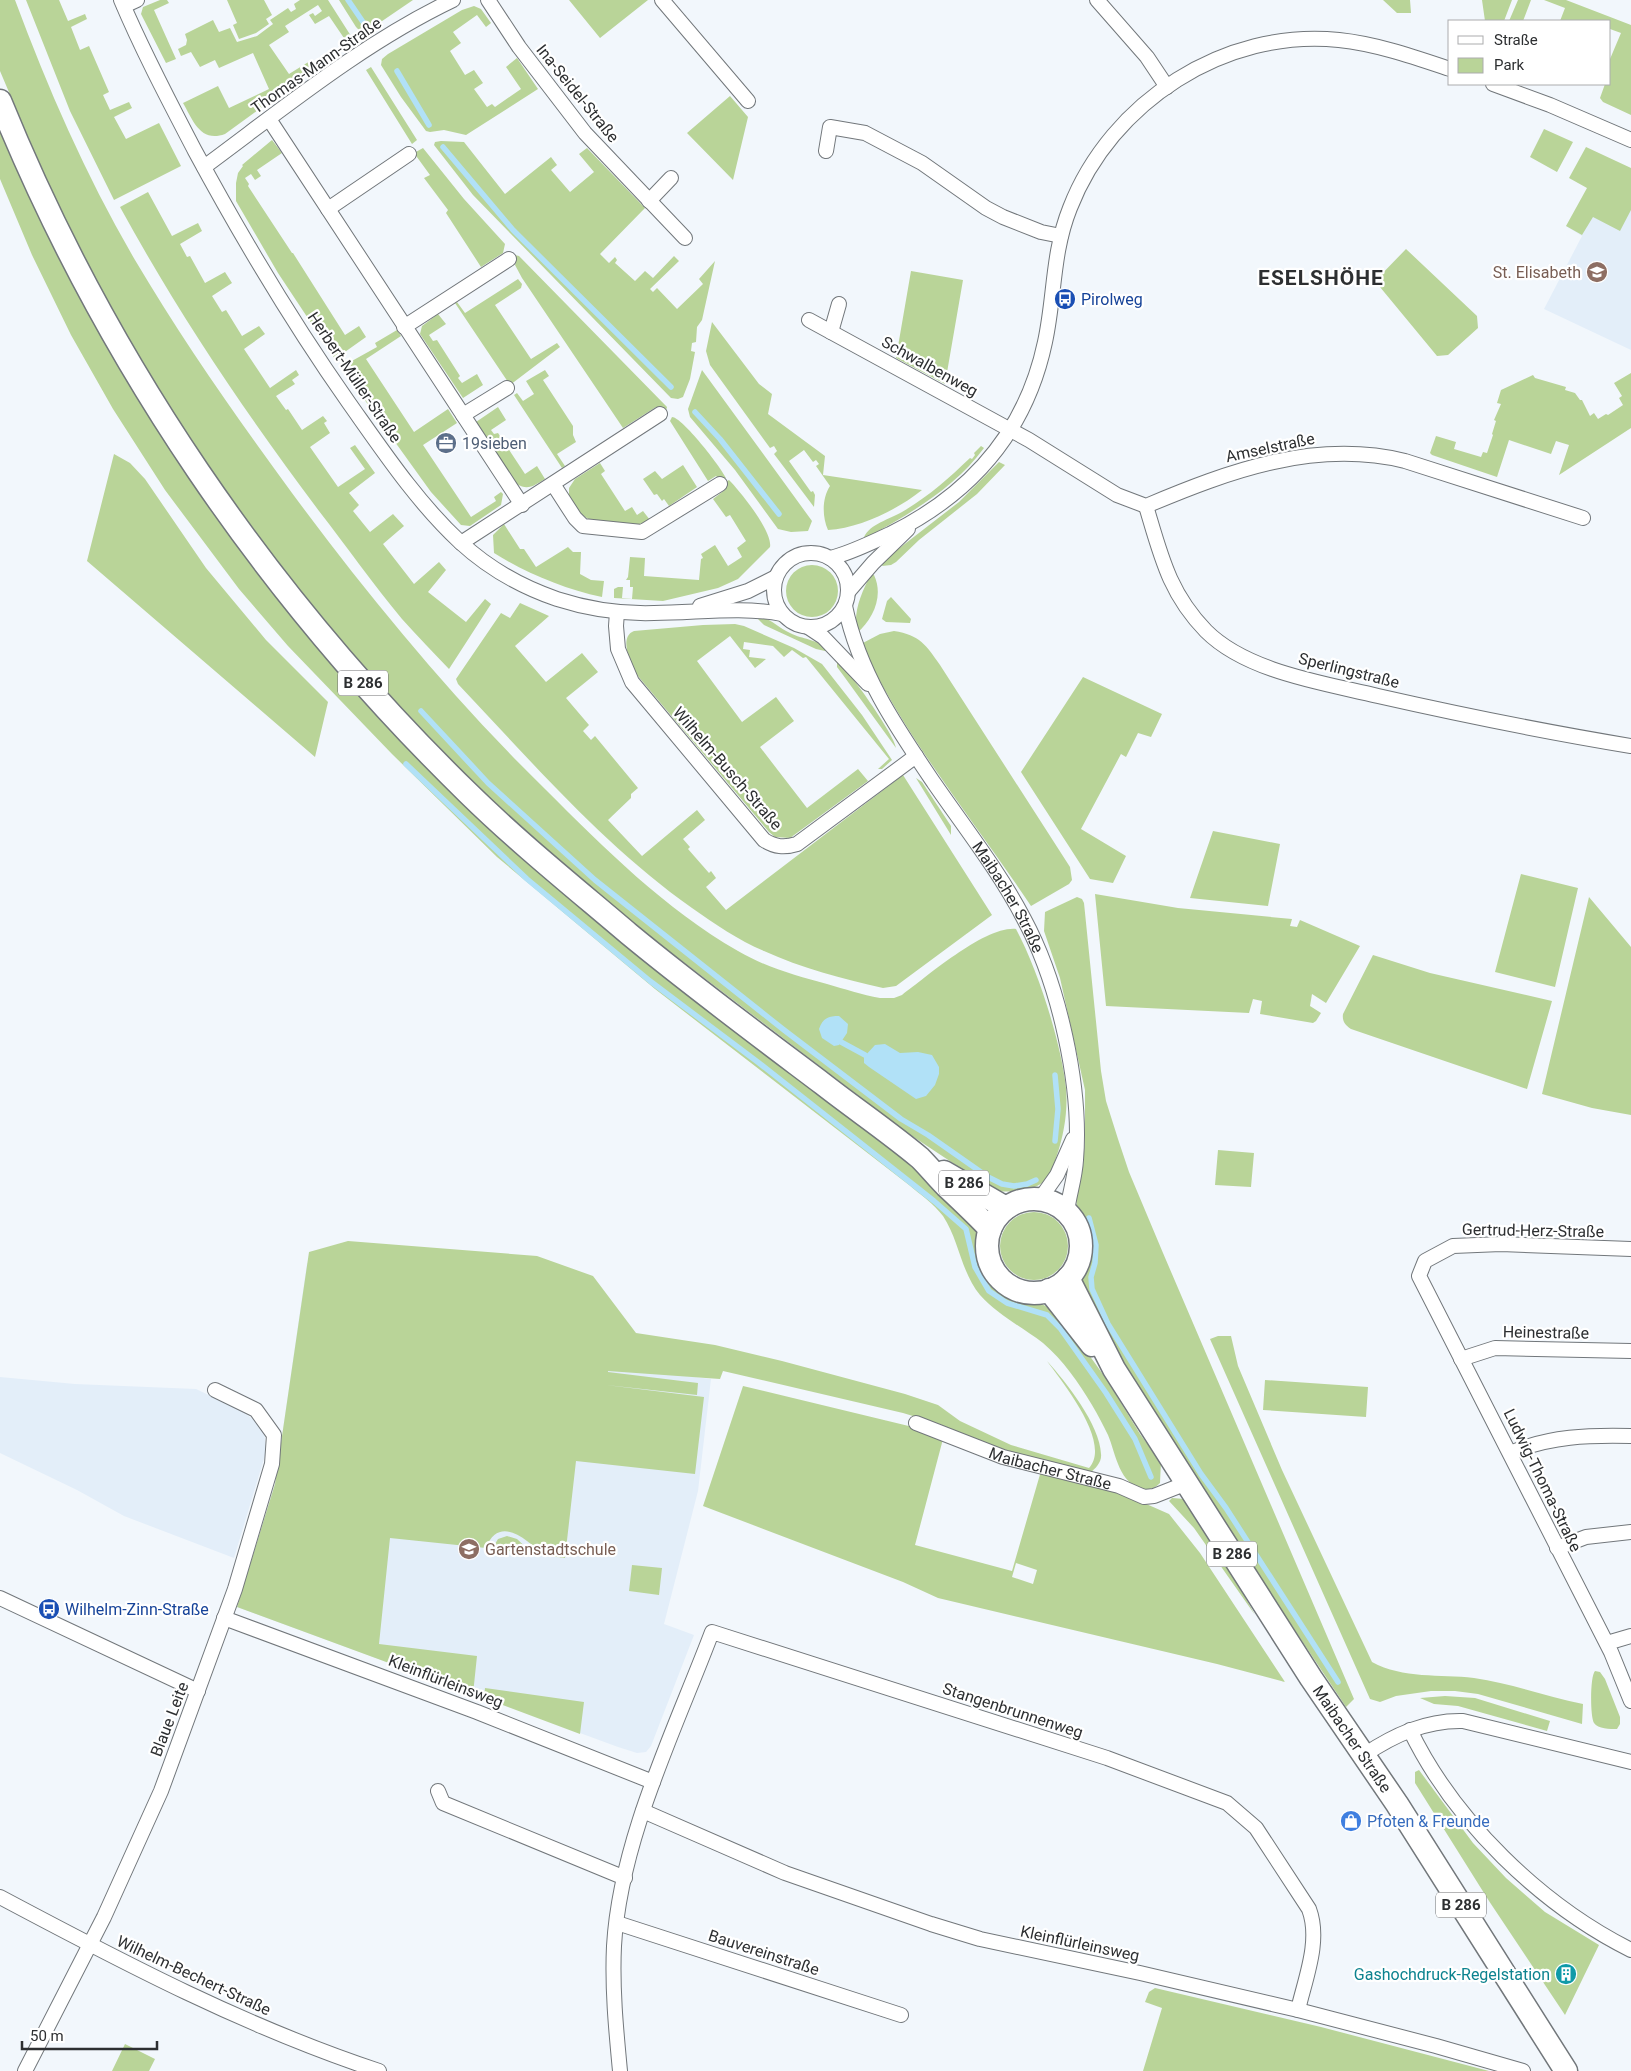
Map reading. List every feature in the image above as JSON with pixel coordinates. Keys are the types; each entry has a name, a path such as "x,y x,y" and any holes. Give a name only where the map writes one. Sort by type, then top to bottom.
{"main road":[{"name":"B 286","path":"0,101 72,258 153,403 240,531 286,592 338,655 402,726 470,794 543,861 632,936 921,1159 1006,1208"},
{"name":"B 286","path":"921,1159 990,1229 997,1217 1006,1208 1028,1199 1040,1199"},
{"path":"990,1229 987,1243 989,1258 995,1272 1006,1283 1019,1290 1034,1293 1048,1290 1068,1278 1076,1266 1080,1245 1075,1224 1067,1212 1054,1204 1040,1199"},
{"name":"Maibacher Straße","path":"1068,1278 1114,1369 1311,1678 1364,1755 1566,2071"},
{"name":"Maibacher Straße","path":"1048,1290 1088,1341 1114,1369"}],"street":[{"name":"Herbert-Müller-Straße","path":"137,0 123,3 167,97 253,255 326,370 398,471 434,515 461,543 492,567 541,593 578,605 617,612 656,613 750,610 782,614 798,625 808,627"},
{"name":"Thomas-Mann-Straße","path":"204,167 366,50 453,0"},
{"name":"Ina-Seidel-Straße","path":"488,0 510,35 544,82 598,147 685,238"},
{"path":"662,0 748,101"},
{"path":"1097,0 1147,57 1167,87"},
{"path":"808,627 830,622 839,615 846,599 873,563 918,520 968,481 996,451 1012,430 1026,404 1038,372 1048,326 1053,274 1060,236 1070,207 1092,164 1105,144 1129,117 1183,75 1203,65 1237,52 1283,42 1314,39 1339,40 1379,47 1448,68"},
{"path":"1496,85 1550,105 1631,140"},
{"path":"269,119 522,504"},
{"path":"826,150 830,126 865,132 922,163 986,208 1041,232 1060,236"},
{"path":"328,209 410,154"},
{"path":"649,201 671,178"},
{"path":"404,327 509,259"},
{"path":"832,332 839,304"},
{"name":"Schwalbenweg","path":"809,320 1012,430"},
{"path":"463,415 507,388"},
{"path":"461,543 660,414"},
{"path":"1012,430 1117,495 1146,506"},
{"name":"Amselstraße","path":"1146,506 1246,468 1299,456 1348,453 1382,455 1405,461 1583,518"},
{"path":"553,484 582,526 642,532 720,484"},
{"name":"Sperlingstraße","path":"1146,506 1169,578 1177,594 1211,635 1247,658 1295,675 1432,708 1517,726 1631,746"},
{"path":"830,558 862,547 918,520"},
{"name":"Herbert-Müller-Straße","path":"686,611 748,591 776,577 781,568 796,556 817,553 830,558"},
{"path":"830,558 838,564 844,573 846,599"},
{"path":"776,577 774,596 782,614"},
{"name":"Maibacher Straße","path":"846,599 854,642 875,692"},
{"name":"Wilhelm-Busch-Straße","path":"617,612 618,649 632,682 764,840 771,844 789,847 797,844 916,756"},
{"name":"Maibacher Straße","path":"808,627 823,636 875,692 1023,916 1046,964 1063,1032 1076,1100 1076,1160 1067,1212"},
{"name":"Maibacher Straße","path":"1040,1199 1057,1175 1076,1129"},
{"name":"Gertrud-Herz-Straße","path":"1419,1276 1425,1260 1452,1246 1501,1244 1631,1249"},
{"name":"Ludwig-Thoma-Straße","path":"1419,1276 1607,1643 1631,1701"},
{"name":"Heinestraße","path":"1461,1359 1495,1348 1631,1351"},
{"name":"Blaue Leite","path":"25,2071 91,1945 134,1855 157,1800 235,1589 272,1464 274,1434 256,1410 215,1390"},
{"name":"Maibacher Straße","path":"916,1423 1003,1457 1119,1486 1144,1497 1154,1496 1187,1483"},
{"path":"1510,1452 1534,1443 1591,1435 1631,1436"},
{"path":"1557,1548 1586,1537 1631,1532"},
{"path":"0,1598 198,1691"},
{"name":"Kleinflürleinsweg","path":"224,1618 460,1705 653,1782"},
{"name":"Stangenbrunnenweg","path":"653,1782 712,1632 1107,1758 1227,1804 1256,1828 1309,1909 1314,1921 1312,1948 1298,2010"},
{"path":"1607,1643 1631,1636"},
{"path":"1364,1755 1387,1740 1410,1730 1434,1723 1463,1721 1631,1762"},
{"path":"1410,1730 1420,1750 1455,1801 1523,1876 1569,1912 1606,1937 1631,1950"},
{"path":"620,2071 614,1989 617,1923 625,1878 653,1782"},
{"path":"438,1791 442,1804 625,1878"},
{"name":"Kleinflürleinsweg","path":"643,1811 785,1873 930,1924 1036,1952 1140,1973 1298,2010 1436,2046 1522,2071"},
{"name":"Wilhelm-Bechert-Straße","path":"0,1897 152,1978 225,2011 337,2057 380,2071"},
{"name":"Bauvereinstraße","path":"617,1923 901,2015"}],"shaded area":[{"name":"St. Elisabeth","path":"1631,168 1631,350 1544,309 1582,236 1566,226"},
{"name":"Gartenstadtschule","path":"307,1263 628,1369 711,1379 698,1491 664,1624 694,1635 651,1746 646,1752 637,1753 618,1747 237,1607 275,1484"},
{"path":"0,1377 75,1384 196,1389 242,1411 264,1428 266,1452 234,1558 124,1516 77,1490 0,1453"}],"green space":[{"path":"0,0 15,0 69,133 117,229 172,320 251,436 321,532 412,646 477,719 613,855 660,897 685,916 748,957 793,974 880,998 894,998 902,995 941,965 973,944 1003,930 1016,929 1040,985 1054,1028 1066,1088 1066,1114 1062,1139 1052,1170 1043,1182 1026,1190 995,1191 906,1132 627,919 564,866 499,807 421,731 314,610 250,526 191,442 156,387 82,255 50,189 0,71"},
{"path":"26,0 59,0 68,21 85,14 87,19 71,27 80,50 89,46 109,92 103,95 110,110 129,102 132,108 114,117 126,139 159,123 181,166 114,200 70,111"},
{"path":"160,0 167,0 169,3 154,10 176,59 166,63 141,14 143,7"},
{"path":"227,0 264,0 272,15 266,19 269,24 256,33 239,39 233,25 237,23"},
{"path":"300,0 328,0 351,36 350,42 348,44 329,16 315,24 309,15 313,13 315,16 322,11 318,5 285,26 289,32 269,45 289,74 310,61 315,69 225,134 216,136 203,133 194,123 183,103 218,86 229,108 269,89 253,53 219,68 215,60 200,67 191,52 181,56 178,49 186,45 185,34 213,20 219,32 230,28 237,42 257,36 273,24 270,20 288,8 291,12 296,9 294,4"},
{"path":"339,0 413,0 366,32 361,32"},
{"path":"569,0 648,0 600,38"},
{"path":"1383,0 1410,0 1411,13 1397,13"},
{"path":"1482,0 1512,0 1504,20 1485,20"},
{"path":"1518,0 1531,0 1523,20 1509,20"},
{"path":"1544,0 1566,0 1631,25 1631,115 1603,102 1600,98 1605,85 1611,85 1611,57 1621,33 1611,29 1611,20 1560,20 1565,8"},
{"path":"474,6 481,9 491,23 486,27 477,15 453,32 461,43 450,51 465,75 474,70 483,83 474,89 487,107 492,104 495,107 521,89 506,67 517,58 538,89 466,135 444,130 426,131 401,97 381,65 382,59 462,10"},
{"path":"371,67 417,140 412,144 366,70"},
{"path":"730,96 748,117 733,180 687,133"},
{"path":"0,124 23,179 337,668 862,1125 924,1176 975,1226 981,1262 988,1276 1000,1290 1015,1298 1042,1304 1052,1310 1074,1334 1107,1380 1140,1434 1161,1462 1160,1483 1158,1485 1151,1489 1144,1489 1129,1482 1120,1468 1106,1431 1076,1380 1064,1364 1043,1343 1002,1315 980,1295 968,1276 948,1225 936,1208 909,1185 655,989 497,857 392,754 288,646 239,589 165,490 113,409 71,335 32,255 0,179"},
{"path":"1544,129 1573,142 1557,172 1530,157"},
{"path":"272,140 282,153 257,170 261,176 255,180 251,174 245,178 249,184 248,186 345,335 359,326 366,337 335,359 278,273 236,201 236,183 242,165"},
{"path":"435,142 464,142 505,194 551,157 557,165 551,170 570,192 594,172 579,154 587,148 645,208 600,254 609,263 615,257 617,260 615,263 635,281 645,271 653,278 674,256 679,261 650,289 653,292 657,288 677,309 703,284 699,279 715,261 702,320 697,327 696,342 692,343 691,351 695,352 690,379 683,397 678,399 671,398 473,195 434,145"},
{"path":"1586,147 1631,168 1631,210 1620,231 1593,217 1582,235 1566,226 1587,188 1569,178"},
{"path":"423,148 464,199 505,244 503,253 481,267 446,213 448,210 424,178 430,175 414,153"},
{"path":"148,192 172,236 198,223 202,231 180,244 187,257 190,256 205,283 225,272 232,283 212,296 222,312 226,310 242,336 259,326 265,334 244,349 270,388 296,370 299,375 292,380 295,384 276,396 286,410 288,409 302,430 323,416 327,421 324,423 330,433 310,447 338,487 365,469 350,448 355,445 375,473 349,493 359,505 353,511 370,532 393,514 404,526 383,544 414,584 439,562 446,570 428,592 466,622 485,599 491,604 449,669 402,619 319,511 239,400 165,286 120,207"},
{"path":"1406,249 1477,316 1478,328 1448,355 1437,356 1375,281"},
{"path":"515,255 519,256 667,407 666,411 662,413 656,407 623,428 522,278 515,265 516,263 511,258"},
{"path":"911,271 963,280 945,384 896,358"},
{"path":"518,279 522,284 521,288 495,305 531,359 557,343 560,347 510,385 455,303 457,302 465,313"},
{"path":"438,314 446,324 429,335 433,341 437,340 460,376 458,378 462,383 477,374 483,385 463,398 420,334 422,326"},
{"path":"712,322 759,384 772,394 768,414 825,456 823,475 922,490 878,517 853,526 828,530 824,508 825,496 830,486 816,466 819,464 816,460 813,462 804,450 789,461 811,492 813,491 815,495 814,507 774,454 777,451 774,446 770,448 710,365 706,351"},
{"path":"397,330 401,336 366,359 414,432 448,409 457,423 423,445 471,517 496,501 494,497 501,492 503,494 501,505 470,526 461,525 431,492 341,367 377,347 375,343"},
{"path":"545,370 549,376 543,380 573,426 573,435 576,442 557,454 565,466 562,468 514,395 517,393 523,401 534,394 526,381"},
{"path":"702,370 812,521 808,531 791,532 778,529 735,470 690,417 688,409"},
{"path":"1631,373 1631,428 1559,475 1569,445 1556,441 1551,454 1509,440 1497,477 1430,453 1436,436 1456,442 1454,449 1481,457 1483,452 1487,453 1496,421 1494,420 1501,404 1497,403 1501,390 1533,375 1535,378 1566,387 1565,390 1575,393 1582,400 1590,416 1594,413 1598,419 1623,405 1619,398 1622,396 1614,383"},
{"path":"498,407 506,420 491,430 494,434 498,433 525,474 537,466 545,479 535,485 525,487 517,484 476,422"},
{"path":"672,417 677,419 692,433 726,478 721,481 716,476 708,481 670,421"},
{"path":"981,446 984,448 972,463 945,488 898,520 866,538 864,537 875,525 902,512 929,494 970,458 972,459 975,455 974,453"},
{"path":"114,454 130,463 145,479 206,568 266,640 328,702 315,757 87,561"},
{"path":"999,462 1005,465 977,494 919,540 896,562 891,565 882,566 884,560 959,502"},
{"path":"600,463 605,471 601,474 625,511 632,507 637,515 643,511 650,520 637,525 590,520 582,515 569,497 569,488 575,479"},
{"path":"683,465 697,487 669,506 664,499 662,501 657,494 654,495 643,479 655,471 662,479"},
{"path":"729,480 748,502 761,522 770,540 770,547 738,579 718,588 663,601 614,598 614,589 623,587 622,598 632,599 633,587 630,587 630,580 626,580 630,557 645,558 644,576 699,580 701,559 703,558 701,554 715,545 728,566 742,557 737,548 746,541 730,515 726,517 713,499 726,489 722,484"},
{"path":"504,524 520,549 524,549 536,567 568,547 573,552 581,552 580,574 591,580 604,581 602,597 546,580 494,553 493,535"},
{"path":"812,565 822,567 830,573 836,581 838,591 836,601 830,609 822,615 812,617 802,615 794,609 788,601 786,591 788,581 794,573 802,567"},
{"path":"871,574 874,575 877,583 877,599 868,621 857,633 857,610"},
{"path":"891,597 911,619 910,623 886,622 882,619 887,601"},
{"path":"520,603 549,616 515,646 546,682 582,653 598,672 566,698 589,725 583,731 591,740 595,736 638,788 631,794 631,798 608,820 642,856 697,810 705,820 683,839 690,847 688,849 709,873 711,871 716,878 706,887 726,910 903,775 992,915 896,986 883,988 793,963 754,947 718,926 660,884 629,858 541,773 458,684 456,679 501,613 510,618"},
{"path":"758,617 767,619 786,631 818,643 827,649 825,651 816,649 764,625"},
{"path":"735,624 744,626 794,648 822,664 862,715 892,760 882,769 878,769 889,759 806,657 803,658 792,650 784,657 773,646 744,642 743,649 750,650 749,657 766,659 755,668 730,636 697,661 742,722 776,697 794,721 760,747 807,808 858,769 868,781 790,838 775,837 769,832 637,675 627,652 627,639 629,634 634,631"},
{"path":"894,631 916,638 931,652 940,665 1070,867 1072,880 1069,884 1031,906 941,778 898,712 861,644 880,634"},
{"path":"837,661 870,703 894,741 896,748 837,667"},
{"path":"1083,677 1162,714 1151,737 1138,733 1126,757 1121,754 1081,829 1126,856 1113,883 1090,879 1021,772"},
{"path":"916,778 922,782 951,826 951,835"},
{"path":"1213,831 1280,844 1268,906 1190,898"},
{"path":"1521,874 1578,888 1555,987 1495,972"},
{"path":"1095,894 1178,908 1292,919 1290,926 1297,927 1300,920 1360,946 1326,1003 1312,994 1310,1006 1321,1013 1313,1023 1260,1014 1262,1001 1253,999 1249,1013 1106,1006"},
{"path":"1077,897 1082,899 1084,903 1101,1071 1106,1101 1118,1139 1129,1172 1163,1253 1354,1699 1346,1707 1246,1557 1121,1360 1081,1278 1087,1256 1088,1238 1077,1208 1076,1198 1083,1166 1085,1090 1060,978 1044,931 1045,912"},
{"path":"1589,897 1631,947 1631,1115 1592,1108 1542,1094"},
{"path":"1373,955 1430,973 1552,1001 1527,1089 1351,1029 1347,1026 1343,1014"},
{"path":"1218,1150 1254,1153 1251,1187 1215,1185"},
{"path":"1034,1212 1047,1215 1058,1222 1065,1233 1068,1246 1065,1259 1058,1270 1047,1277 1034,1280 1021,1277 1010,1270 1003,1259 1000,1246 1003,1233 1010,1222 1021,1215"},
{"name":"Gartenstadtschule","path":"348,1241 537,1256 593,1276 636,1333 715,1345 905,1394 938,1405 960,1421 1011,1445 1089,1468 1094,1457 1094,1444 1090,1429 1083,1413 1047,1361 1081,1404 1095,1430 1101,1460 1090,1473 1006,1450 903,1413 723,1371 720,1379 608,1371 698,1383 697,1395 606,1385 704,1397 695,1474 576,1461 565,1558 541,1555 537,1549 521,1537 504,1531 494,1536 486,1548 390,1538 379,1644 477,1656 473,1694 237,1607 275,1484 309,1252"},
{"path":"1218,1336 1231,1336 1238,1366 1282,1470 1372,1662 1396,1671 1488,1680 1583,1704 1582,1724 1478,1694 1455,1691 1431,1691 1396,1696 1380,1702 1370,1699 1210,1339"},
{"path":"1265,1380 1368,1387 1366,1417 1263,1410"},
{"path":"743,1386 917,1428 943,1439 915,1545 1012,1571 1041,1471 1119,1492 1169,1514 1200,1553 1285,1682 938,1598 903,1582 703,1506","holes":["1016,1563 1037,1570 1033,1584 1012,1577"]},
{"path":"1172,1498 1185,1499 1233,1575 1255,1615 1194,1528 1169,1501"},
{"path":"507,1536 517,1539 533,1554 492,1549 498,1539"},
{"path":"632,1565 662,1568 659,1595 629,1591"},
{"path":"1595,1671 1600,1672 1605,1679 1620,1717 1620,1724 1617,1729 1601,1728 1594,1723 1591,1696 1592,1680"},
{"path":"485,1688 584,1702 580,1734 484,1698"},
{"path":"1445,1696 1475,1698 1550,1721 1547,1731 1458,1706 1434,1704 1420,1698"},
{"path":"1419,1770 1473,1843 1506,1878 1545,1912 1599,1945 1565,2015 1489,1901 1415,1783 1415,1772"},
{"path":"1155,1988 1321,2027 1489,2071 1143,2071 1162,2008 1145,2002 1149,1992"},
{"path":"125,2044 155,2059 149,2071 112,2071"}],"water":[{"path":"839,1016 848,1024 847,1033 839,1045 834,1046 822,1038 819,1029 826,1018"},
{"path":"885,1044 900,1053 918,1052 932,1055 939,1067 939,1074 935,1085 926,1096 916,1099 864,1063 864,1057 875,1045"}],"waterway":[{"path":"348,0 363,22"},
{"path":"397,71 429,125"},
{"path":"443,147 513,230 671,387"},
{"path":"695,412 720,439 779,514"},
{"path":"421,711 488,783 595,880 784,1030 901,1119 928,1135 988,1177 1002,1184 1014,1186 1036,1180"},
{"path":"406,764 527,879 650,981 759,1063 934,1201 966,1229 975,1267 989,1291 1007,1303 1047,1315 1060,1328 1106,1393 1135,1439 1151,1477"},
{"path":"841,1042 865,1055"},
{"path":"1055,1075 1058,1109 1055,1141"},
{"path":"1089,1218 1096,1245 1095,1263 1091,1277 1092,1289 1108,1324 1201,1474 1226,1508 1338,1682"}],"place":[{"name":"St. Elisabeth","path":"1597,272"},
{"name":"Pirolweg","path":"1065,299"},
{"name":"19sieben","path":"446,443"},
{"name":"Gartenstadtschule","path":"469,1549"},
{"name":"Wilhelm-Zinn-Straße","path":"49,1609"},
{"name":"Pfoten & Freunde","path":"1351,1821"},
{"name":"Gashochdruck-Regelstation","path":"1566,1974"}],"district":[{"name":"ESELSHÖHE","path":"1321,278"}]}
